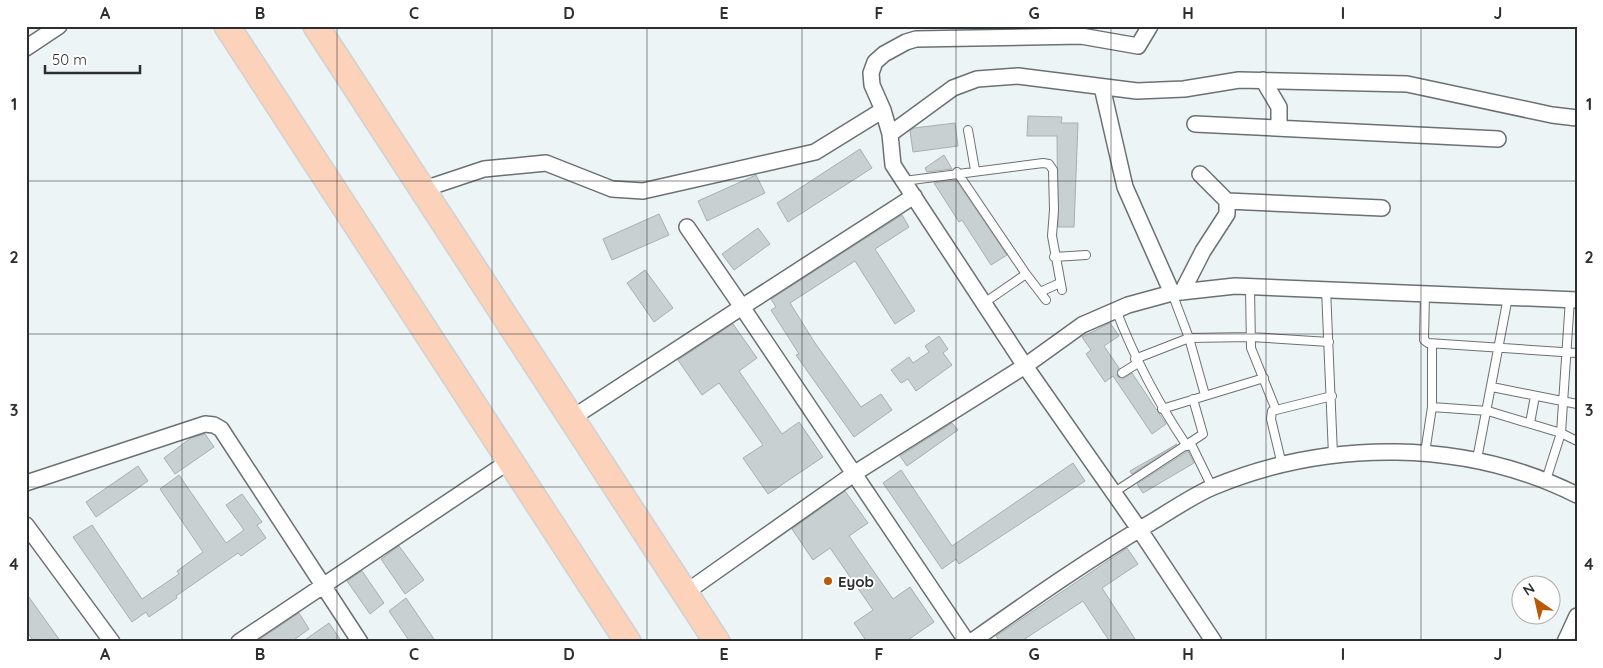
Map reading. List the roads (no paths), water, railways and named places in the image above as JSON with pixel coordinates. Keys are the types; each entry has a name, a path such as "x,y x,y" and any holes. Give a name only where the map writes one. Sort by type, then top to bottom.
{"highway":[{"path":"227,26 511,460 620,639"},
{"path":"316,26 424,189 717,642"}],"street":[{"path":"26,48 59,26"},
{"path":"1150,26 1138,46 1082,31 916,39 906,42 884,54 875,62 871,73 872,85 883,110 890,134 893,165 1025,366 1139,529 1214,642"},
{"path":"890,134 953,88 977,79 1018,76 1137,92 1184,89 1239,80 1407,84 1552,115 1577,118"},
{"path":"1263,80 1279,107 1280,128"},
{"path":"1102,88 1125,187 1177,292"},
{"path":"424,189 484,169 546,163 612,189 643,191 815,152 883,110"},
{"path":"1195,124 1498,139"},
{"path":"1200,174 1227,201 1382,208"},
{"path":"572,418 914,196"},
{"path":"1177,292 1227,214 1227,201"},
{"path":"687,227 969,642 1043,591 1139,529 1212,487 1282,465 1333,456 1381,452 1425,453 1478,459 1546,480 1577,495"},
{"path":"686,593 855,473 1025,366 1082,325 1116,310 1177,292 1250,287 1425,292 1573,299"},
{"path":"26,483 205,424 214,424 221,429 360,642"},
{"path":"239,642 511,460"},
{"path":"26,525 112,642"},
{"path":"1565,642 1577,616"}],"lane":[{"path":"968,130 975,170"},
{"path":"904,181 957,172 1048,164 1053,170 1054,257 1061,286 1040,292"},
{"path":"957,172 1026,274 1046,300"},
{"path":"1054,257 1086,255"},
{"path":"984,303 1026,274"},
{"path":"1250,287 1251,348 1276,410"},
{"path":"1326,289 1332,396 1333,456"},
{"path":"1177,292 1205,396"},
{"path":"1425,292 1424,340 1432,344 1577,353"},
{"path":"1478,459 1508,296"},
{"path":"1546,480 1561,433 1565,352 1573,299"},
{"path":"1116,310 1136,361 1162,409 1189,445 1212,487"},
{"path":"1122,372 1136,361 1189,338 1251,337 1329,342"},
{"path":"1425,453 1432,407 1432,344"},
{"path":"1162,409 1264,378"},
{"path":"1492,387 1577,404"},
{"path":"1282,465 1271,419 1272,411 1332,396"},
{"path":"1530,423 1535,396"},
{"path":"1114,493 1203,434 1193,399"},
{"path":"1432,407 1488,411 1561,433 1577,441"}],"place":[{"name":"Eyob","path":"828,581"}]}
